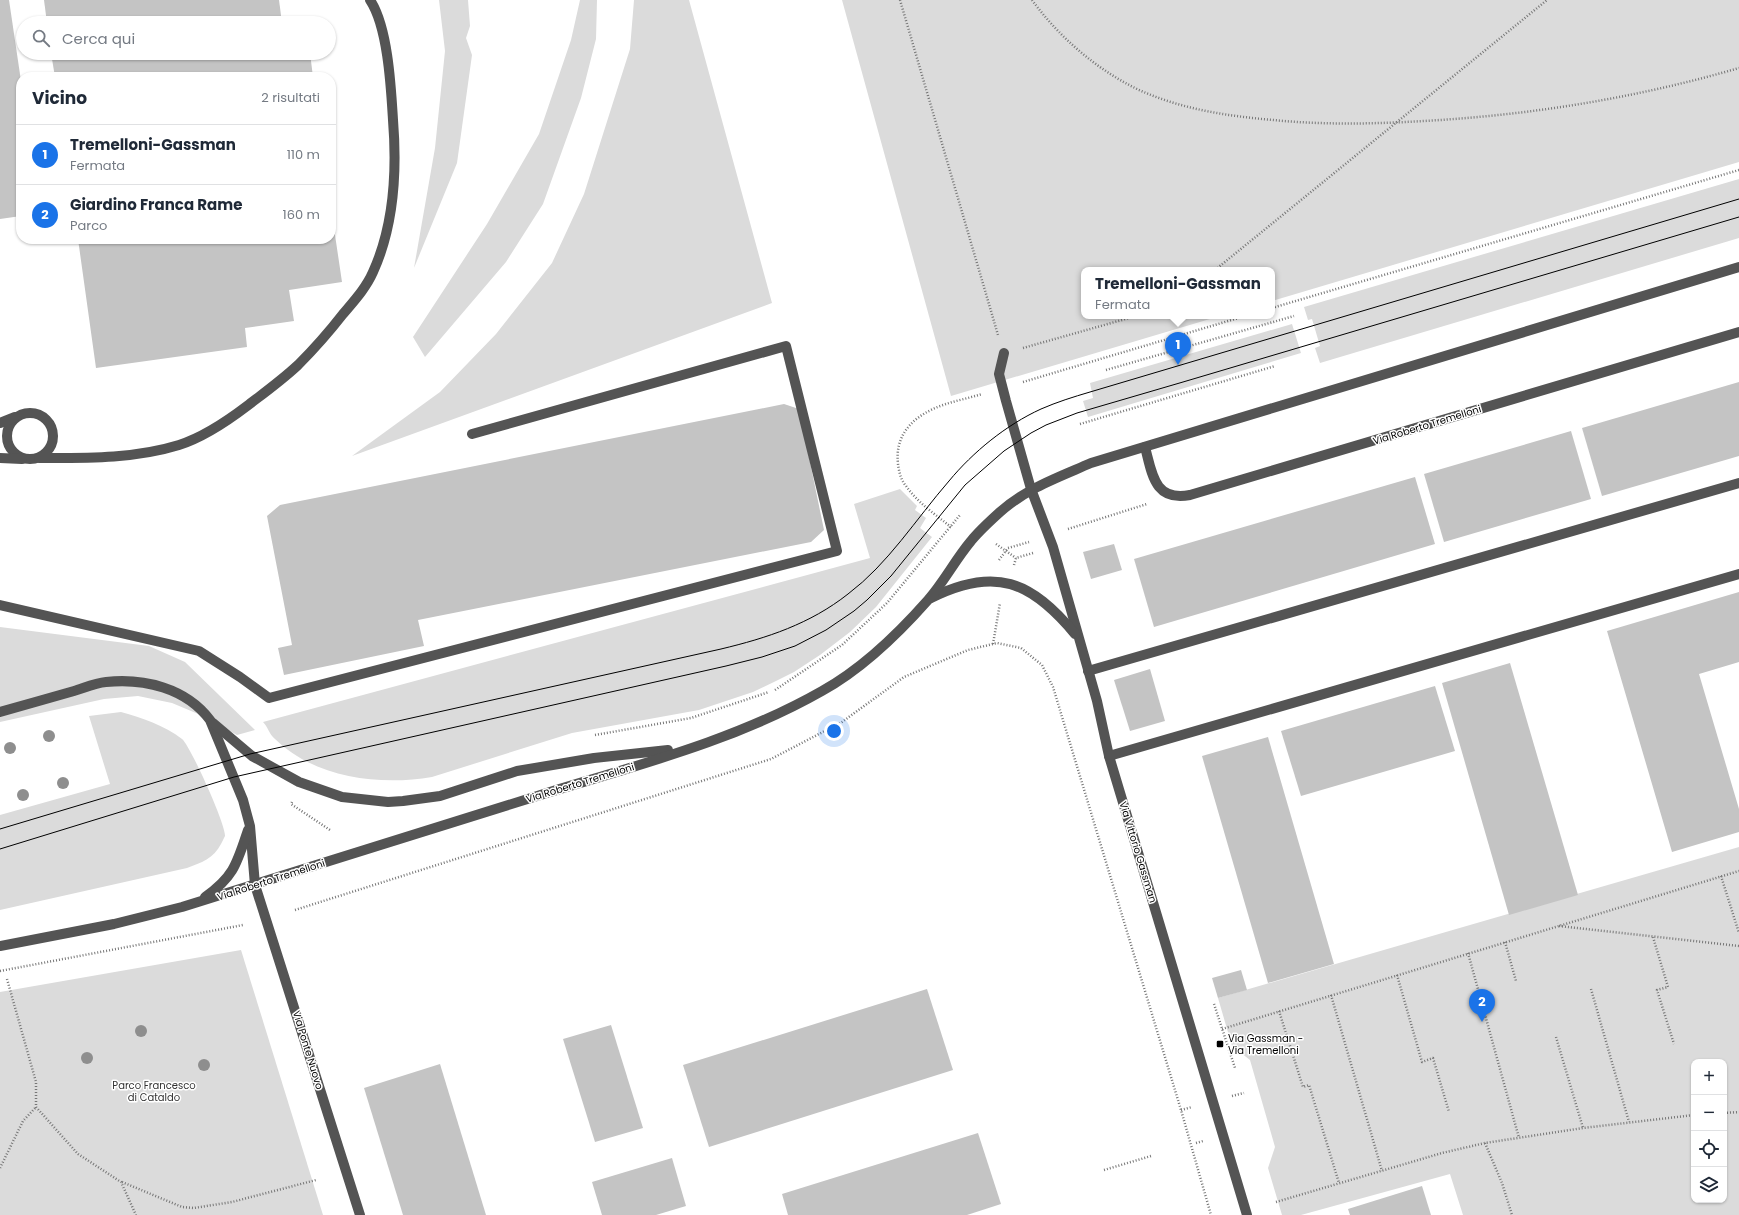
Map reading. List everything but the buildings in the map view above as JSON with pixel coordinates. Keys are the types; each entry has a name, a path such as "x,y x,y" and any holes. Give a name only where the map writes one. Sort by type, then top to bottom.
{"street":[{"path":"17,416 8,428 6,436 11,450 16,456 29,460 39,458 87,458 138,454 180,445 204,434 229,419 296,366 321,341 361,293 373,273 384,239 394,178 394,128 388,65 378,16 370,0"},
{"name":"Via Roberto Tremelloni","path":"0,946 114,924 197,903 687,748 753,725 824,690 879,649 929,599 970,542 980,531 1000,512 1031,489 1091,463 1739,267"},
{"name":"Via Roberto Tremelloni","path":"1172,496 1190,496 1739,332"},
{"path":"0,605 199,651 240,677 269,698 837,551 786,346 472,434"},
{"name":"Via Vittorio Gassman","path":"1004,353 999,374 1031,489 1053,547 1097,701 1109,756 1247,1215"},
{"path":"0,423 17,416 32,413 46,419 53,432 53,440 46,454 39,458"},
{"path":"1145,447 1155,481 1164,493 1172,496"},
{"path":"0,458 23,458"},
{"path":"1088,671 1739,483"},
{"path":"1109,756 1739,574"},
{"name":"Via Roberto Tremelloni","path":"929,599 950,589 973,582 1001,581 1010,583 1028,591 1050,607 1062,618 1078,638"},
{"path":"0,712 104,682 133,681 163,687 189,700 202,709 210,720 252,756 299,782 342,797 373,801 403,801 440,796 524,770 594,758 687,748"},
{"name":"Via Ponte Nuovo","path":"210,720 243,800 250,826 255,885 360,1215"},
{"name":"Via Roberto Tremelloni","path":"197,903 220,887 230,875 240,856 250,826"}],"path":[{"path":"900,0 1004,353 1125,319"},
{"path":"1032,0 1064,38 1099,66 1138,89 1181,105 1226,114 1290,122 1354,124 1454,120 1569,107 1626,97 1683,84 1739,68"},
{"path":"1219,267 1547,0"},
{"path":"1275,307 1739,170"},
{"path":"1106,370 1294,316"},
{"path":"954,529 913,495 902,479 898,458 898,446 901,436 907,427 921,416 933,409 1235,319"},
{"path":"1080,424 1275,366"},
{"path":"1068,529 1172,496"},
{"path":"593,735 691,718 774,691 842,645 887,603 960,515"},
{"path":"993,542 1016,558"},
{"path":"997,562 1008,548 1031,542"},
{"path":"1016,558 1034,552"},
{"path":"1012,571 1016,558"},
{"path":"994,644 1000,600"},
{"path":"295,910 771,759 842,722 904,677 968,650 997,643 1021,648 1042,665 1053,687 1181,1110 1210,1215"},
{"path":"299,782 291,804 330,830"},
{"path":"1222,1029 1739,871"},
{"path":"1721,876 1739,933"},
{"path":"0,970 243,925"},
{"path":"1556,926 1739,946"},
{"path":"1654,937 1668,987 1657,990 1674,1044"},
{"path":"1505,942 1516,981"},
{"path":"1468,953 1519,1138"},
{"path":"1397,975 1422,1062 1433,1058 1449,1112"},
{"path":"0,1168 23,1122 36,1107 36,1082 7,979"},
{"path":"1591,989 1629,1122"},
{"path":"1331,995 1382,1170"},
{"path":"1214,1004 1235,1068"},
{"path":"1279,1011 1303,1087 1309,1085 1339,1183"},
{"path":"1556,1037 1583,1128"},
{"path":"36,1107 78,1154 122,1182 182,1207 194,1208 232,1202 316,1180"},
{"path":"1727,1113 1739,1112"},
{"path":"1276,1202 1442,1153 1485,1143 1583,1128 1691,1115"},
{"path":"1485,1143 1502,1183 1512,1215"},
{"path":"1104,1170 1152,1156"},
{"path":"122,1182 136,1215"}],"green space":[{"path":"439,0 468,0 470,26 466,38 472,55 457,163 414,268 435,148 445,51"},
{"path":"580,0 597,0 596,39 581,98 543,204 506,262 425,357 413,337 487,224 539,134 571,40"},
{"path":"634,0 689,0 772,303 352,456 440,392 496,334 552,263 584,194 630,49"},
{"path":"842,0 1739,0 1739,162 1275,300 1275,267 1081,267 1081,319 1210,319 951,396"},
{"path":"1739,179 1739,238 1320,363 1315,348 1320,346 1312,319 1308,320 1304,307"},
{"path":"1292,324 1301,353 1088,417 1083,401 1093,398 1090,383"},
{"path":"900,489 917,506 915,510 926,518 920,528 932,537 876,607 850,632 820,655 794,672 753,692 699,710 572,733 432,777 412,780 370,779 328,771 309,763 291,752 273,737 263,722 870,558 854,504"},
{"path":"0,627 149,646 185,662 255,730 237,735 203,716 172,703 138,696 104,699 0,722"},
{"path":"121,712 145,719 160,726 175,734 186,744 207,786 224,829 225,836 218,849 207,859 187,868 0,910 0,815 110,784 89,716"},
{"path":"1739,847 1739,1215 1463,1215 1450,1174 1301,1215 1282,1215 1268,1168 1275,1147 1250,1060 1232,1046 1218,998"},
{"name":"Parco Francesco di Cataldo","path":"241,950 323,1215 0,1215 0,992"}],"tram line":[{"path":"0,829 250,754 721,649 788,629 834,605 862,582 889,555 958,470 979,450 1003,431 1028,415 1041,409 1084,394 1739,199"},
{"path":"0,849 234,777 726,666 762,657 795,646 826,630 854,611 867,600 891,576 965,485 1004,451 1046,425 1077,413 1739,217"}],"place":[{"name":"Tremelloni-Gassman","path":"1178,365"},
{"name":"Giardino Franca Rame","path":"1482,1022"},
{"name":"Via Gassman - Via Tremelloni","path":"1220,1044"}]}
